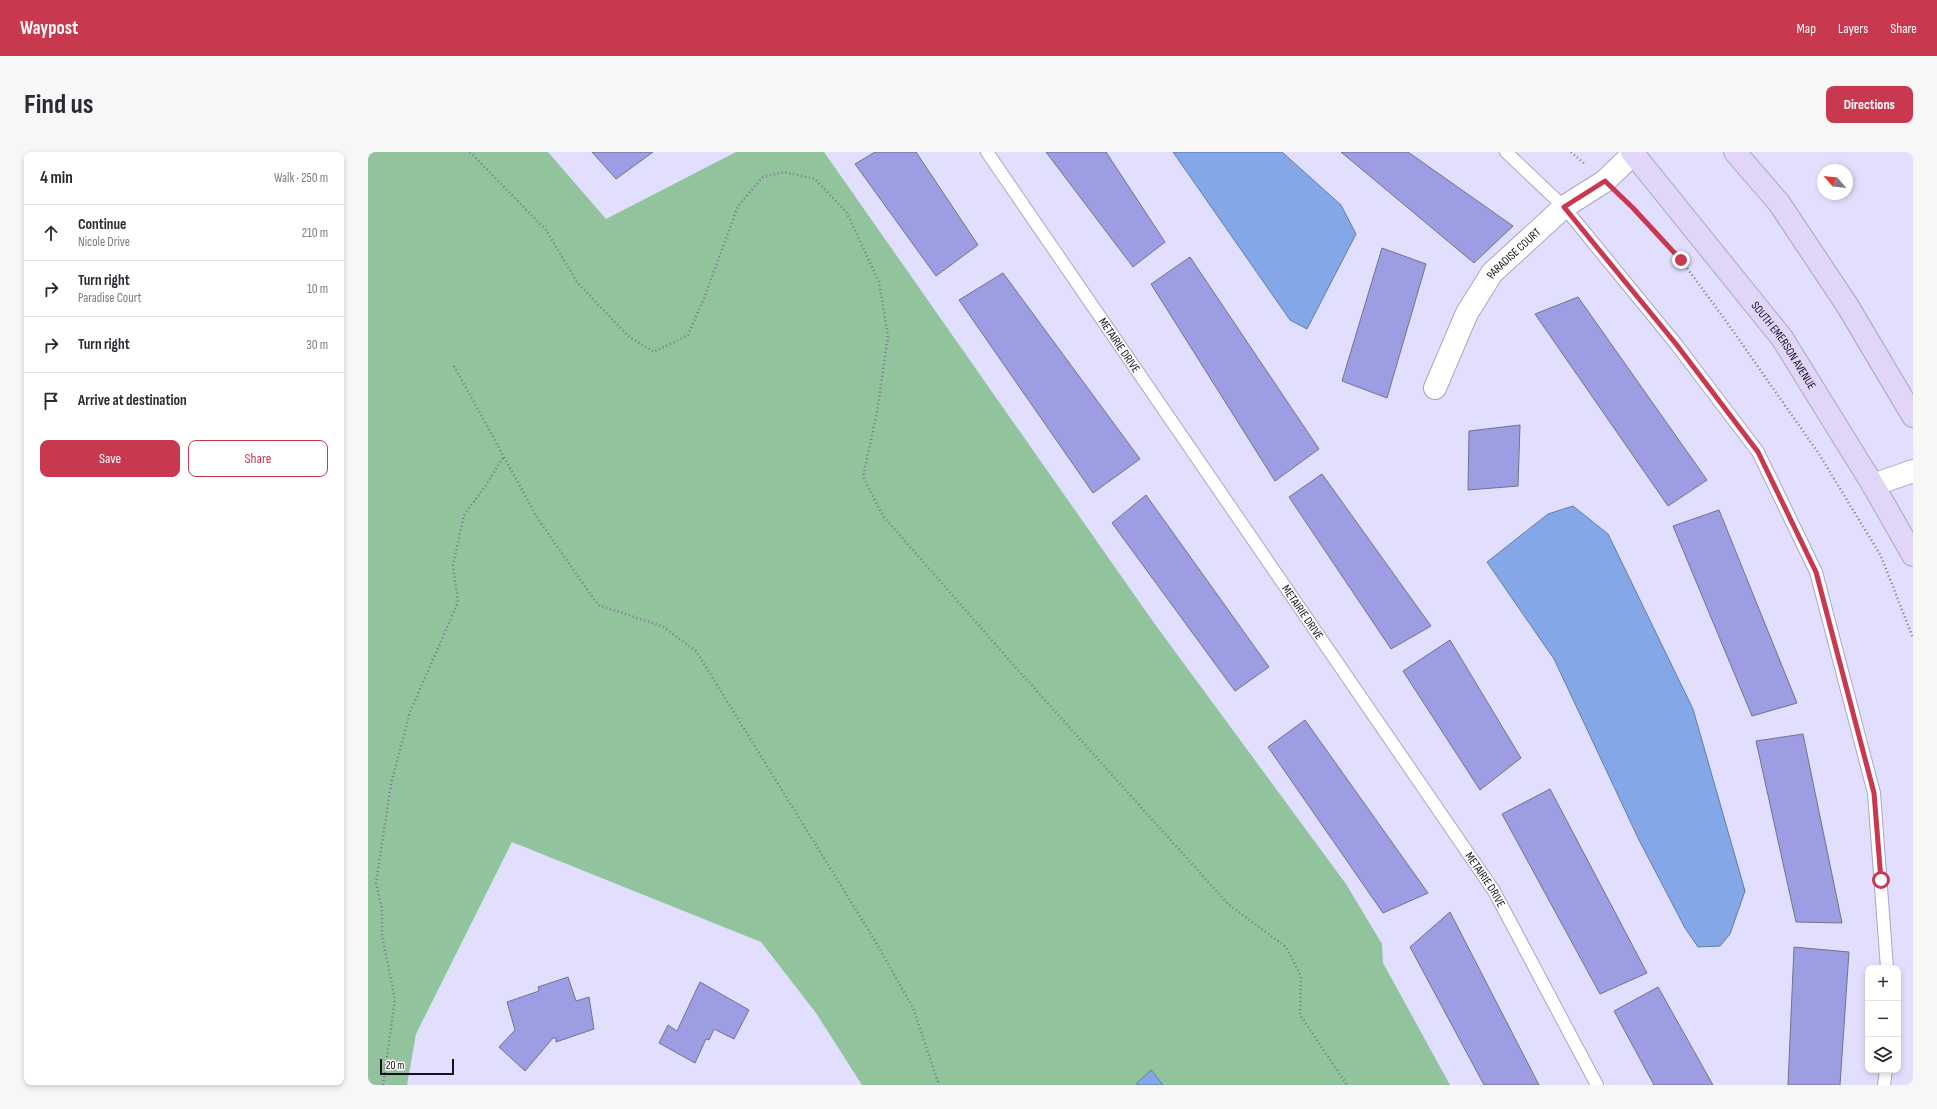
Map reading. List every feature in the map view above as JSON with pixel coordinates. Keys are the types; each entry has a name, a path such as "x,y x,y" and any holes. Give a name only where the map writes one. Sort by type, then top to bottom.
{"main road":[{"name":"SOUTH EMERSON AVENUE","path":"1633,152 1782,338 1873,485 1913,555"},
{"path":"1735,152 1779,204 1847,305 1913,416"}],"street":[{"name":"PARADISE COURT","path":"1436,388 1467,313 1492,273 1564,207 1605,181 1633,152"},
{"path":"1873,485 1913,471"}],"lane":[{"name":"METAIRIE DRIVE","path":"987,152 1494,892 1597,1085"},
{"path":"1506,152 1564,207 1676,344 1758,452 1816,572 1874,793 1887,965"},
{"path":"1884,1085 1886,1073"}],"path":[{"path":"470,152 546,230 577,282 628,336 654,352 688,335 704,298 738,206 762,177 784,172 815,179 842,207 847,213 879,282 888,336 877,412 863,477 884,516 1017,669 1228,904 1286,947 1301,976 1300,1015 1346,1085"},
{"path":"1571,152 1605,181 1633,208 1681,260 1726,321 1819,454 1881,556 1913,638"},
{"path":"454,366 503,458 538,519 598,605 662,626 696,651 874,939 913,1008 939,1085"},
{"path":"383,1085 395,1000 382,936 382,909 376,883 391,784 410,712 458,602 453,565 464,515 484,488 503,458"}],"green space":[{"path":"368,152 548,152 606,219 736,152 824,152 1154,623 1346,884 1382,944 1383,963 1450,1085 862,1085 816,1013 761,942 512,842 416,1034 407,1085 368,1085"}],"water":[{"path":"1173,152 1282,152 1341,205 1356,234 1307,329 1290,320"},
{"path":"1573,506 1608,534 1693,709 1745,891 1730,934 1720,946 1698,947 1685,928 1639,840 1554,659 1487,562 1548,514"},
{"path":"1151,1070 1163,1085 1137,1085 1137,1083"}],"building":[{"path":"592,152 653,152 616,179"},
{"path":"875,152 916,152 978,245 936,276 855,164"},
{"path":"1046,152 1106,152 1165,242 1133,267"},
{"path":"1341,152 1408,152 1513,226 1474,263"},
{"path":"1382,248 1426,264 1387,398 1342,381"},
{"path":"1190,257 1319,449 1275,481 1151,284"},
{"path":"1003,273 1140,459 1093,493 959,300"},
{"path":"1578,297 1707,480 1668,506 1535,314"},
{"path":"1520,425 1518,486 1468,490 1469,431"},
{"path":"1322,474 1431,626 1391,649 1289,497"},
{"path":"1146,495 1269,667 1235,691 1112,523"},
{"path":"1719,510 1797,703 1752,716 1673,526"},
{"path":"1450,640 1521,758 1480,790 1403,671"},
{"path":"1305,720 1428,893 1383,913 1268,747"},
{"path":"1803,734 1842,923 1796,922 1756,741"},
{"path":"1550,789 1647,973 1600,994 1502,814"},
{"path":"1450,912 1539,1085 1484,1085 1410,947"},
{"path":"1794,947 1849,952 1840,1085 1788,1085"},
{"path":"568,977 576,1001 589,997 594,1029 556,1042 556,1038 553,1038 525,1071 499,1047 515,1030 507,1002 539,991 538,987"},
{"path":"700,982 749,1010 734,1039 714,1029 709,1040 706,1039 695,1063 659,1043 668,1025 677,1031"},
{"path":"1658,987 1713,1085 1654,1085 1614,1011"}],"route":[{"path":"1681,260 1633,208 1605,181 1564,207 1676,344 1758,452 1816,572 1849,693 1874,793 1881,880"}]}
